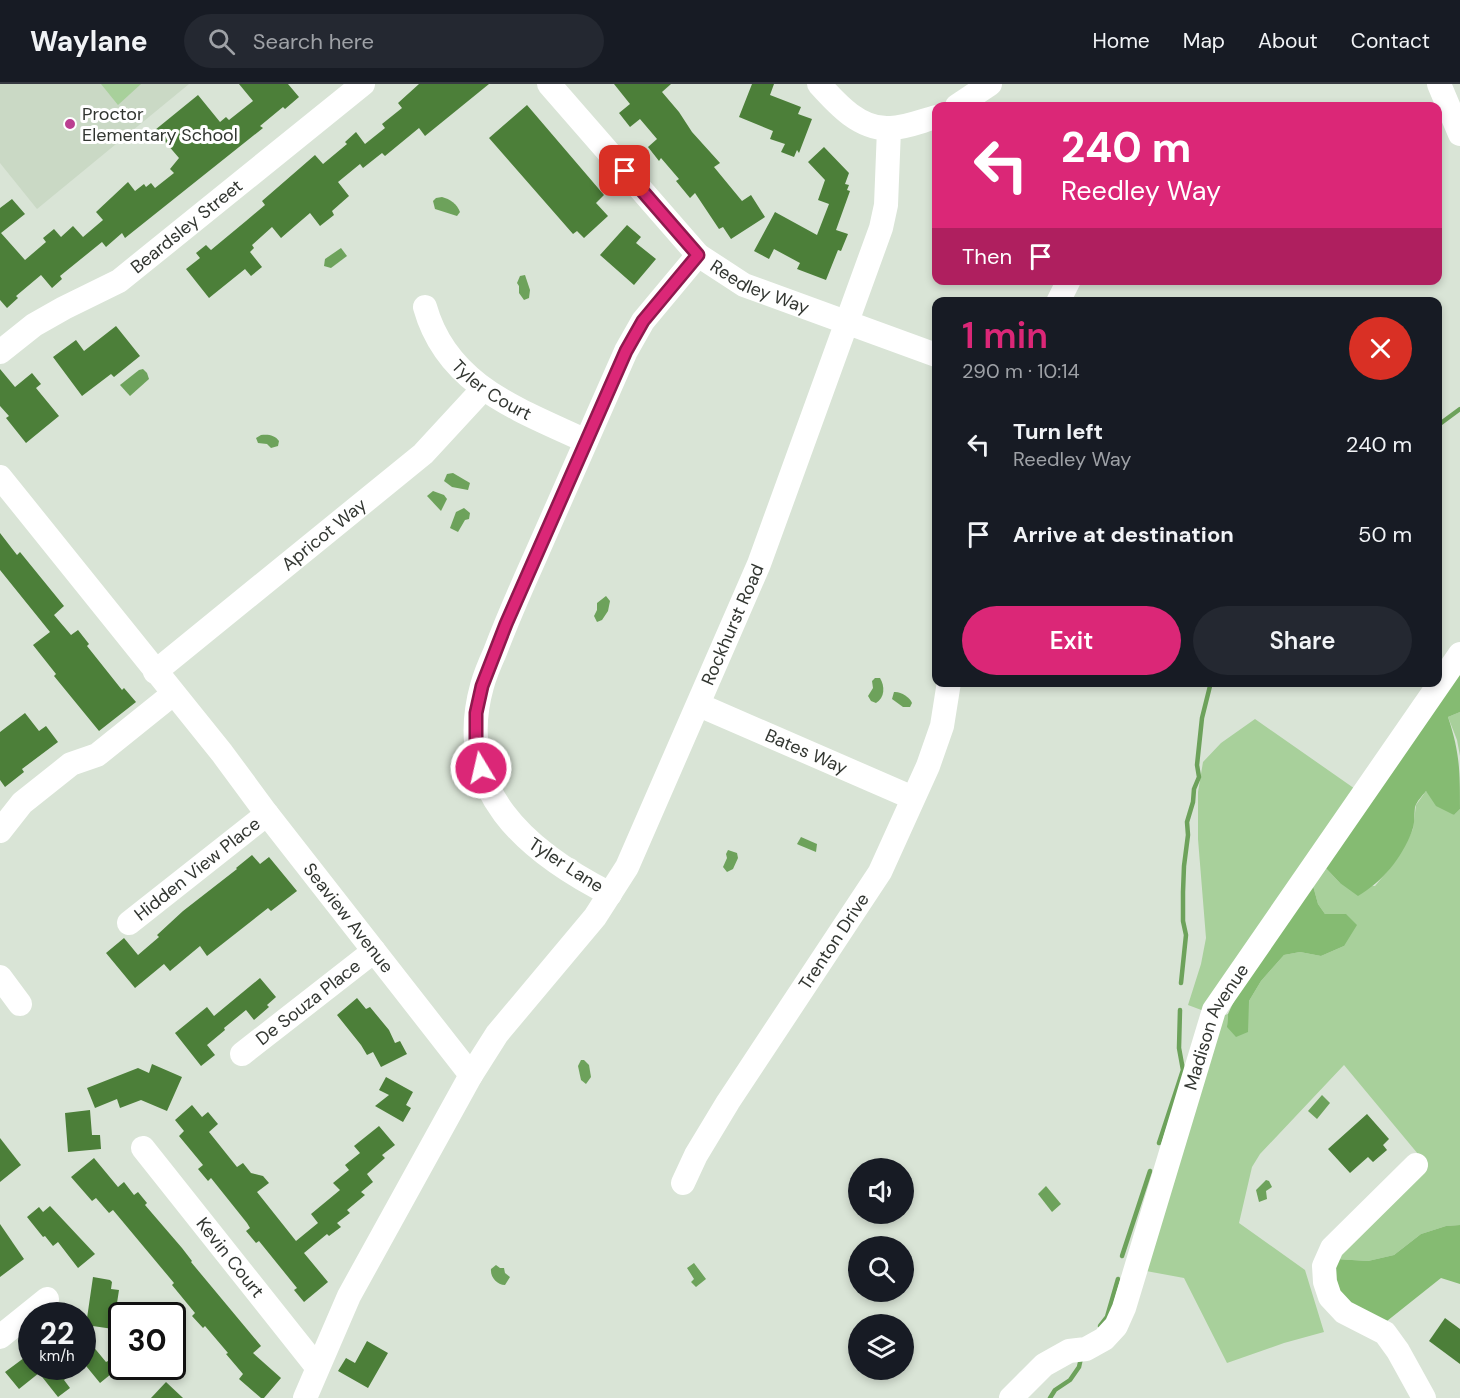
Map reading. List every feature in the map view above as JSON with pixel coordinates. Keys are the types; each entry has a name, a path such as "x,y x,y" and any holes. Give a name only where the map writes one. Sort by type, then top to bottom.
{"street":[{"name":"Beardsley Street","path":"0,352 34,325 119,281 363,84"},
{"name":"Reedley Way","path":"549,84 698,255 744,285 932,354"},
{"path":"819,84 843,109 857,119 889,129 932,118"},
{"path":"963,102 990,84"},
{"path":"1439,84 1460,134"},
{"name":"Rockhurst Road","path":"471,1075 497,1034 595,917 627,867 699,705 770,534 884,217 889,129"},
{"name":"Tyler Lane","path":"610,894 594,886 530,843 508,822 492,795 481,768 476,741 476,713 482,686 506,624 626,351 643,321 698,255"},
{"name":"Tyler Court","path":"425,308 431,329 447,354 483,389 503,403 586,441"},
{"name":"Apricot Way","path":"155,672 423,454 483,389"},
{"name":"Seaview Avenue","path":"0,477 222,753 471,1075"},
{"name":"Madison Avenue","path":"1442,680 1460,654"},
{"name":"Trenton Drive","path":"683,1183 696,1155 728,1102 880,872 928,766 942,726 948,687"},
{"name":"Madison Avenue","path":"1011,1398 1044,1365 1069,1351 1086,1349 1104,1339 1116,1326 1124,1308 1214,1010 1437,687"},
{"path":"0,831 22,803 71,764 97,755 173,694"},
{"name":"Bates Way","path":"699,705 913,798"},
{"name":"Hidden View Place","path":"129,923 267,814"},
{"name":"De Souza Place","path":"242,1054 374,951"},
{"path":"0,976 20,1004"},
{"path":"305,1398 349,1296 471,1075"},
{"name":"Kevin Court","path":"143,1148 317,1367"},
{"path":"1416,1165 1332,1248 1324,1266 1325,1282 1330,1297 1344,1312 1385,1334 1398,1351 1424,1398"},
{"path":"0,1337 47,1299"}],"shaded area":[{"name":"Proctor Elementary School","path":"0,84 189,84 37,209 0,163"},
{"path":"101,84 141,84 118,105"},
{"path":"442,197 457,207 460,212 457,216 435,209 433,201"},
{"path":"341,248 347,256 331,268 324,266 325,259"},
{"path":"525,275 530,290 529,298 524,300 519,293 517,283 520,276"},
{"path":"143,369 149,379 130,396 120,385"},
{"path":"261,435 275,437 279,441 278,446 271,448 267,444 258,443 256,438"},
{"path":"453,473 470,483 468,490 452,487 444,481 447,474"},
{"path":"433,491 444,495 447,499 441,511 427,496"},
{"path":"464,508 470,513 469,519 465,520 458,532 450,528 456,512"},
{"path":"606,596 610,601 608,611 602,620 597,622 594,616 597,603"},
{"path":"1460,670 1460,712 1448,717 1458,763 1460,809 1454,815 1436,806 1426,791 1415,807 1413,828 1403,851 1375,884 1358,896 1340,883 1322,864"},
{"path":"875,678 880,678 883,685 883,695 876,703 868,696"},
{"path":"894,692 902,693 909,699 912,703 910,707 903,707 892,699"},
{"path":"1460,712 1460,756 1457,740 1448,717"},
{"path":"1255,719 1358,791 1204,1011 1188,1005 1201,964 1206,938 1198,839 1198,792 1203,762 1221,743"},
{"path":"1426,791 1454,815 1460,809 1460,1225 1446,1226 1421,1234 1394,1255 1368,1261 1336,1259 1428,1166 1344,1065 1260,1154 1252,1167 1239,1223 1305,1270 1324,1332 1227,1363 1184,1278 1146,1271 1219,1017 1228,1014 1227,1026 1284,955 1300,952 1321,956 1344,946 1346,914 1325,914 1318,904 1312,882 1322,864 1340,883 1375,886 1405,845 1413,829 1416,805"},
{"path":"801,837 817,844 816,852 797,844"},
{"path":"728,850 737,853 738,858 733,869 727,872 723,867"},
{"path":"1312,882 1318,904 1325,914 1346,914 1357,925 1344,946 1321,956 1300,952 1284,955 1261,981 1249,1001 1248,1032 1236,1037 1227,1027 1228,1014 1240,988"},
{"path":"581,1060 589,1065 591,1077 586,1084 581,1080 578,1066"},
{"path":"1322,1095 1330,1103 1317,1119 1308,1111"},
{"path":"1266,1180 1272,1187 1266,1191 1267,1199 1259,1202 1256,1190"},
{"path":"1046,1186 1061,1204 1052,1212 1038,1194"},
{"path":"1460,1225 1460,1284 1441,1278 1387,1321 1348,1304 1336,1290 1336,1259 1368,1261 1394,1255 1421,1234 1446,1226"},
{"path":"694,1263 706,1279 696,1287 691,1282 694,1279 687,1268"},
{"path":"496,1265 504,1268 505,1273 510,1277 505,1285 493,1278 491,1269"}],"building":[{"path":"239,84 288,84 299,97 285,109 283,107 260,126 263,128 125,238 122,233 106,247 102,242 60,276 62,279 52,288 41,275 16,296 18,298 7,308 0,300 0,208 12,199 25,214 1,233 25,260 46,242 43,238 54,229 61,237 73,226 83,237 103,220 96,212 128,182 135,191 144,184 146,187 151,183 155,188 174,173 170,169 179,158 155,130 198,95 220,122 226,117 229,120 253,101"},
{"path":"419,84 489,84 425,136 419,128 385,156 382,153 363,168 360,164 338,182 349,196 332,211 334,215 320,226 310,213 281,238 272,227 252,245 254,248 250,252 262,267 251,276 245,269 209,298 186,269 200,258 196,253 206,245 211,250 265,205 262,201 315,155 323,164 347,144 345,142 356,132 365,144 385,128 382,124 402,108 398,103"},
{"path":"614,84 671,84 662,92 692,132 720,163 714,167 742,201 751,195 765,217 731,239 723,227 719,229 695,193 690,198 676,181 679,179 661,158 659,161 648,147 657,139 640,119 630,127 619,113 630,104"},
{"path":"752,84 774,84 770,95 801,107 798,114 812,119 799,153 797,150 794,157 781,152 785,144 770,139 773,131 739,117"},
{"path":"527,105 604,195 596,203 608,216 584,238 577,231 573,234 489,138"},
{"path":"824,147 849,173 845,184 849,185 847,190 850,191 836,230 848,234 841,251 838,250 826,280 797,269 800,263 774,249 769,259 754,251 775,212 817,235 829,204 818,200 825,180 808,162"},
{"path":"627,225 641,237 636,243 656,259 634,285 600,255"},
{"path":"116,326 140,356 114,377 111,374 82,396 53,357 76,340 84,351"},
{"path":"0,369 15,387 32,373 41,384 36,388 59,416 26,443 6,418 9,416 0,406"},
{"path":"0,533 17,555 20,552 64,606 54,615 71,635 78,630 89,644 87,646 122,690 124,688 136,702 99,731 54,676 56,674 33,645 50,632 0,570"},
{"path":"25,713 39,731 46,726 58,742 22,769 24,772 5,787 0,780 0,732"},
{"path":"252,855 260,864 269,857 297,891 271,911 268,908 207,956 200,946 170,971 164,964 135,988 106,953 124,938 138,955 159,937 157,935 183,911"},
{"path":"260,978 276,997 267,1005 269,1007 254,1020 246,1010 224,1028 225,1030 207,1045 215,1055 201,1066 175,1033 207,1007 214,1016"},
{"path":"357,998 366,1009 370,1007 389,1030 395,1043 400,1041 407,1054 381,1067 373,1052 367,1055 337,1015"},
{"path":"152,1064 182,1077 167,1111 141,1100 120,1108 117,1099 95,1108 87,1088 138,1068 149,1073"},
{"path":"386,1077 413,1092 406,1105 411,1108 403,1122 375,1106 389,1095 379,1090"},
{"path":"192,1105 202,1117 208,1112 218,1124 209,1132 237,1167 243,1163 251,1173 263,1176 269,1183 257,1192 296,1241 318,1223 311,1214 340,1190 333,1183 349,1170 345,1165 360,1153 354,1146 379,1126 395,1145 382,1155 385,1158 367,1174 373,1182 361,1192 365,1195 347,1210 350,1213 337,1223 341,1227 329,1236 327,1234 304,1253 328,1282 304,1302 294,1290 297,1288 259,1241 256,1243 246,1231 250,1228 247,1223 211,1178 208,1181 198,1169 203,1165 179,1136 184,1131 175,1120"},
{"path":"90,1110 92,1135 100,1135 101,1149 68,1152 65,1113"},
{"path":"1367,1114 1389,1139 1383,1145 1387,1150 1373,1162 1368,1157 1350,1173 1328,1149"},
{"path":"0,1138 21,1165 0,1182"},
{"path":"94,1158 118,1187 124,1182 134,1195 138,1192 147,1203 145,1205 261,1346 253,1353 281,1378 264,1398 261,1398 239,1379 243,1374 226,1354 228,1353 205,1326 203,1328 192,1316 195,1313 172,1285 174,1283 113,1210 109,1213 96,1198 92,1201 71,1177"},
{"path":"50,1206 95,1254 78,1268 58,1242 53,1246 27,1217 39,1207 43,1212"},
{"path":"0,1224 24,1259 0,1277"},
{"path":"93,1277 110,1280 111,1289 119,1290 117,1302 108,1302 108,1328 96,1326 96,1302 89,1302"},
{"path":"1445,1318 1460,1329 1460,1364 1429,1341"},
{"path":"367,1341 388,1353 368,1388 338,1371 346,1358 355,1363"},
{"path":"96,1350 106,1362 108,1361 108,1376 100,1383 96,1378"},
{"path":"18,1362 18,1380 30,1380 19,1389 5,1372"},
{"path":"45,1380 64,1380 70,1388 58,1397"},
{"path":"166,1382 183,1398 151,1398"}],"waterway":[{"path":"1442,422 1460,409"},
{"path":"1181,983 1186,935 1183,921 1183,892 1187,822 1199,777 1197,765 1202,718 1210,687"},
{"path":"1159,1143 1183,1070 1179,1048 1180,1010"},
{"path":"1122,1256 1150,1171"},
{"path":"1100,1326 1107,1317 1118,1279"},
{"path":"1050,1398 1055,1390 1070,1380 1079,1367 1081,1358"}],"place":[{"name":"Proctor Elementary School","path":"70,124"}],"route":[{"path":"481,768 476,741 476,713 482,686 506,624 626,351 643,321 698,255 625,171"}]}
